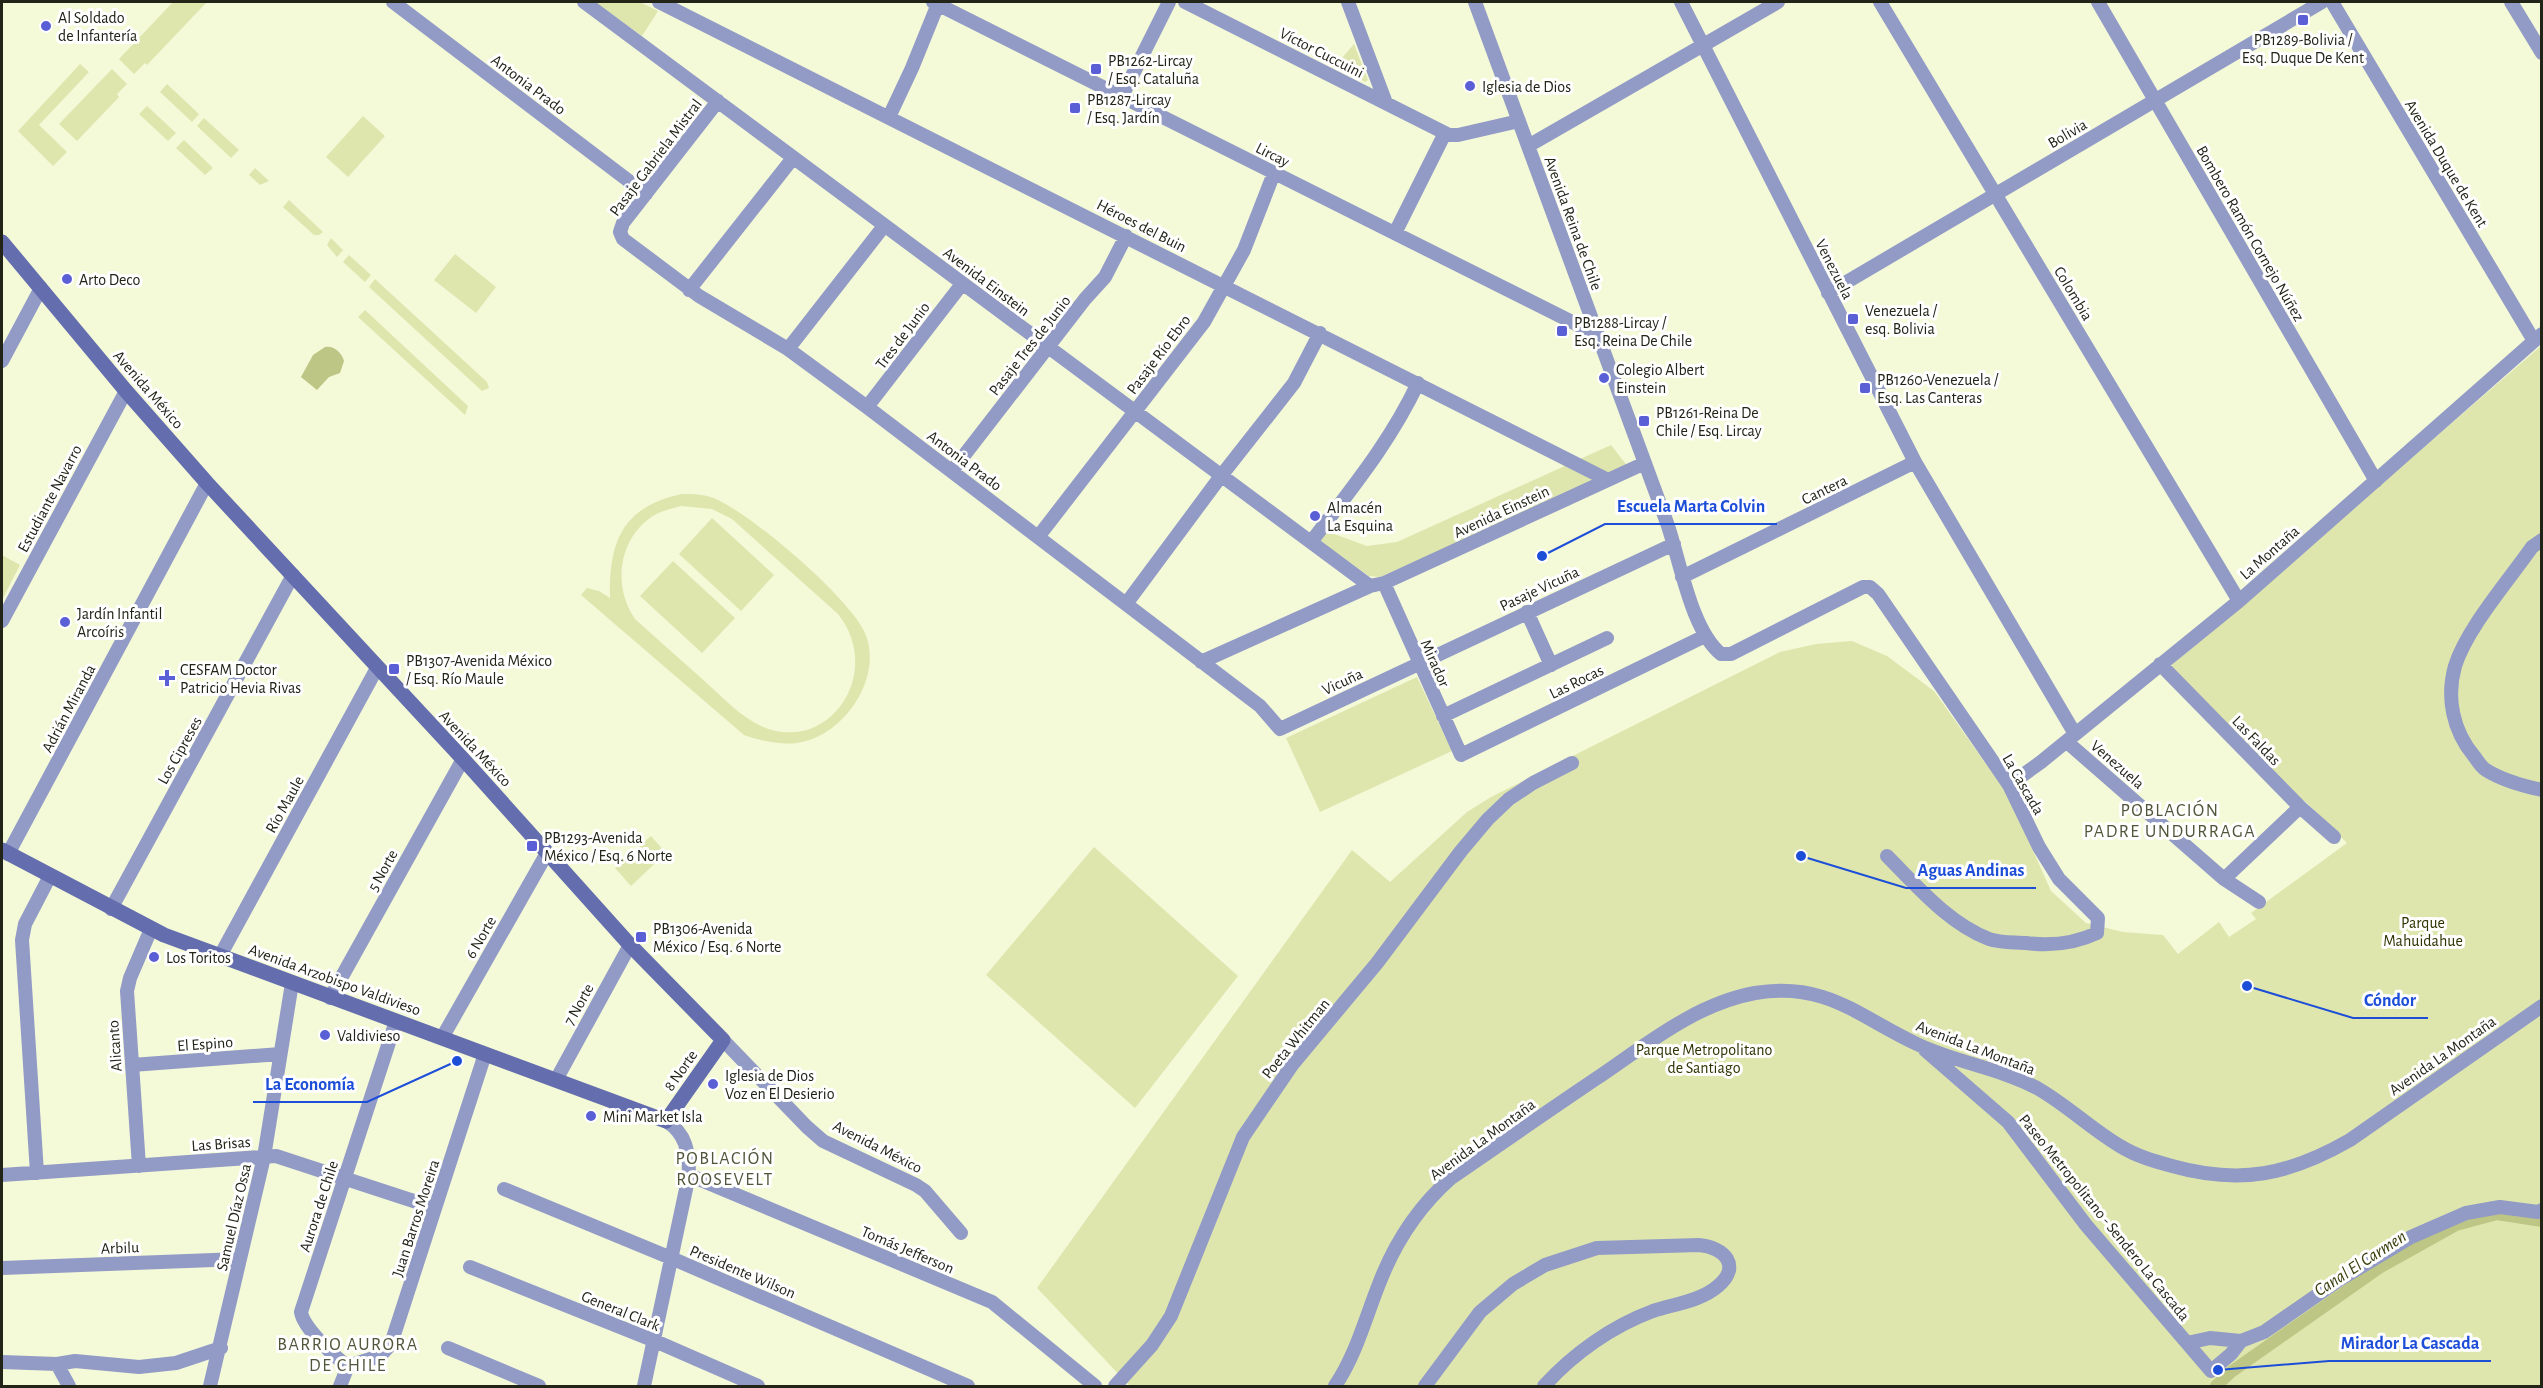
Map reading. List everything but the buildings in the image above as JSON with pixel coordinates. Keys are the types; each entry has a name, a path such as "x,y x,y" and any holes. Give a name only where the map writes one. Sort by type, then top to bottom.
{"street":[{"name":"Antonia Prado","path":"393,2 646,194"},
{"name":"Avenida Einstein","path":"584,2 1221,476 1311,542 1377,585"},
{"name":"Héroes del Buin","path":"659,2 1225,285 1608,480"},
{"path":"1122,96 1169,2"},
{"name":"Víctor Cuccuini","path":"1190,2 1445,133"},
{"path":"1348,2 1386,103"},
{"name":"Avenida Reina de Chile","path":"1475,2 1645,463 1674,544 1682,577 1705,636 1721,654"},
{"name":"Venezuela","path":"1682,2 1915,462 2071,738 2224,879 2259,902"},
{"path":"1528,146 1778,2"},
{"name":"Colombia","path":"1880,2 2239,601"},
{"name":"Bombero Ramón Cornejo Núñez","path":"2098,2 2376,481"},
{"name":"Bolivia","path":"1828,293 2322,2"},
{"name":"Avenida Duque de Kent","path":"2332,2 2538,337"},
{"path":"2511,2 2541,53"},
{"path":"889,117 912,68 936,3"},
{"name":"Lircay","path":"936,3 1598,335"},
{"name":"Pasaje Gabriela Mistral","path":"620,232 623,223 718,101"},
{"path":"1395,233 1445,133 1458,135 1519,121"},
{"path":"689,290 793,158"},
{"name":"Pasaje Río Ebro","path":"1038,537 1204,322 1251,234 1274,173"},
{"path":"788,350 884,226"},
{"name":"Antonia Prado","path":"620,232 626,242 689,290 788,350 952,471 1260,706 1280,729"},
{"name":"Pasaje Tres de Junio","path":"952,471 1085,299 1102,281 1126,236"},
{"name":"Avenida México","path":"2,242 126,391 207,483 463,759 630,945 807,1128 823,1141 925,1191 961,1233"},
{"name":"Tres de Junio","path":"867,407 962,284"},
{"path":"2,361 41,288"},
{"path":"1126,604 1221,476 1294,383 1320,333"},
{"name":"La Montaña","path":"2009,786 2239,601 2538,337"},
{"path":"1311,542 1384,447 1402,418 1418,383"},
{"name":"Estudiante Navarro","path":"2,621 126,391"},
{"name":"Cantera","path":"1682,577 1915,462"},
{"name":"Avenida Einstein","path":"1202,662 1645,463"},
{"name":"Adrián Miranda","path":"5,852 207,483"},
{"path":"2541,540 2532,547 2470,635 2456,665 2451,692 2455,723 2463,743 2484,769 2525,787 2541,790"},
{"name":"Pasaje Vicuña","path":"1418,664 1674,544"},
{"name":"Los Cipreses","path":"111,909 293,575"},
{"name":"Mirador","path":"1377,585 1418,664 1461,756"},
{"name":"La Cascada","path":"1721,654 1731,654 1863,587 1870,587 1878,594 2009,786 2039,847 2060,879 2098,918 2097,933 2078,942 2037,945 1990,940 1958,921 1929,898 1887,856"},
{"path":"1527,612 1551,665"},
{"name":"Las Rocas","path":"1461,756 1705,636"},
{"path":"1443,716 1607,638"},
{"name":"Vicuña","path":"1280,729 1418,664"},
{"name":"Las Faldas","path":"2160,664 2300,807 2334,837"},
{"name":"Río Maule","path":"220,956 377,668"},
{"name":"5 Norte","path":"330,998 463,759"},
{"name":"Poeta Whitman","path":"1115,1386 1152,1346 1171,1316 1243,1137 1292,1065 1377,963 1461,851 1488,819 1509,799 1533,783 1572,763"},
{"path":"2224,879 2300,807"},
{"name":"Avenida Arzobispo Valdivieso","path":"5,852 151,929 330,998 666,1121"},
{"name":"6 Norte","path":"442,1038 547,853"},
{"path":"37,1173 22,940 25,924 50,876"},
{"name":"Alicanto","path":"139,1166 127,991 130,978 151,929"},
{"name":"7 Norte","path":"556,1080 630,945"},
{"name":"Samuel Díaz Ossa","path":"210,1386 221,1348 264,1157 292,983"},
{"name":"Avenida La Montaña","path":"1335,1386 1358,1344 1392,1252 1413,1218 1431,1196 1470,1164 1696,1013 1730,999 1786,990 1822,996 1841,1002 1919,1045 2007,1073 2039,1089 2072,1109 2119,1145 2145,1158 2182,1169 2229,1177 2296,1166 2328,1153 2541,1006"},
{"name":"Aurora de Chile","path":"348,1366 335,1356 304,1321 301,1312 396,1021"},
{"name":"8 Norte","path":"666,1121 723,1040"},
{"name":"Paseo Metropolitano - Sendero La Cascada","path":"1919,1045 2008,1122 2086,1225 2187,1343 2210,1338 2241,1341 2264,1332 2339,1280 2411,1236 2466,1213 2500,1207 2538,1212 2541,1210"},
{"name":"El Espino","path":"132,1065 280,1054"},
{"name":"Juan Barros Moreira","path":"348,1366 380,1356 391,1344 485,1054"},
{"path":"644,1386 689,1174 681,1133 666,1121"},
{"name":"Las Brisas","path":"2,1175 276,1156 435,1208"},
{"name":"Tomás Jefferson","path":"689,1174 992,1302 1095,1386"},
{"name":"Presidente Wilson","path":"504,1189 968,1386"},
{"path":"1425,1386 1488,1304 1520,1280 1557,1259 1597,1248 1699,1245 1712,1246 1722,1251 1727,1258 1727,1274 1724,1280 1710,1292 1651,1312 1618,1328 1585,1349 1544,1386"},
{"name":"Arbilu","path":"2,1268 240,1259"},
{"name":"General Clark","path":"470,1267 655,1341 758,1386"},
{"path":"2187,1343 2211,1371 2231,1354 2241,1341"},
{"path":"2,1362 57,1364 75,1361 139,1367 176,1363 221,1348"},
{"path":"448,1348 539,1386"},
{"path":"57,1364 69,1386"},
{"path":"340,1386 348,1366"}],"green space":[{"path":"173,2 206,3 147,65 145,63 134,74 119,59"},
{"path":"595,2 640,2 658,11 642,36"},
{"path":"1354,44 1368,80 1365,82 1336,65"},
{"path":"80,64 89,72 39,125 67,152 53,166 18,131"},
{"path":"112,69 127,84 117,94 119,97 77,141 59,124"},
{"path":"167,84 199,114 192,122 160,92"},
{"path":"147,106 176,133 168,141 139,114"},
{"path":"363,116 385,136 348,177 326,157"},
{"path":"204,118 239,150 231,158 197,126"},
{"path":"184,140 213,168 205,175 176,148"},
{"path":"255,168 269,181 260,185 249,175"},
{"path":"289,200 323,232 314,235 283,207"},
{"path":"331,238 343,250 337,257 327,245"},
{"path":"455,254 496,287 476,313 434,280"},
{"path":"349,255 371,275 365,282 343,262"},
{"path":"375,279 487,382 489,388 482,391 369,287"},
{"path":"365,310 468,406 465,415 358,317"},
{"name":"Parque Metropolitano de Santiago","path":"2541,346 2541,1386 1130,1386 1037,1288 1352,850 1390,882 1467,812 1491,797 1780,652 1816,644 1852,641 1887,656 1934,691 2008,795 2051,891 2086,923 2123,932 2163,935 2178,954 2219,922 2229,937 2256,919 2251,913 2347,843 2307,803 2282,784 2168,668"},
{"path":"1611,445 1629,468 1380,577 1369,576 1319,541 1326,531 1367,546 1397,542"},
{"path":"682,494 700,495 714,498 734,509 799,559 821,579 856,618 865,633 869,650 869,668 856,702 830,729 814,738 797,743 770,742 744,735 581,595 587,588 599,591 610,598 612,560 623,530 645,508","holes":["681,506 712,509 732,519 838,614 851,637 855,661 852,683 842,703 827,719 808,729 785,732 761,726 747,718 635,619 628,607 624,593 622,566 625,552 639,528 650,518 665,510"]},
{"path":"712,518 774,575 741,611 679,554"},
{"path":"2,555 20,565 2,600"},
{"path":"673,561 735,618 702,653 640,596"},
{"path":"1417,677 1452,751 1320,812 1286,738"},
{"path":"651,836 666,853 631,886 615,868"},
{"path":"1094,847 1238,976 1135,1108 986,975"}],"shaded area":[{"path":"325,347 337,350 344,361 340,373 329,377 317,390 301,377 313,355"}],"waterway":[{"name":"Canal El Carmen","path":"2216,1386 2231,1372 2379,1268 2456,1225 2497,1214 2542,1221"}],"place":[{"name":"PB1289-Bolivia / Esq. Duque De Kent","path":"2303,20"},
{"name":"Al Soldado de Infantería","path":"46,26"},
{"name":"PB1262-Lircay / Esq. Cataluña","path":"1096,69"},
{"name":"Iglesia de Dios","path":"1470,86"},
{"name":"PB1287-Lircay / Esq. Jardín","path":"1075,108"},
{"name":"Arto Deco","path":"67,279"},
{"name":"Venezuela / esq. Bolivia","path":"1853,319"},
{"name":"PB1288-Lircay / Esq. Reina De Chile","path":"1562,331"},
{"name":"Colegio Albert Einstein","path":"1604,378"},
{"name":"PB1260-Venezuela / Esq. Las Canteras","path":"1865,388"},
{"name":"PB1261-Reina De Chile / Esq. Lircay","path":"1644,421"},
{"name":"Almacén La Esquina","path":"1315,516"},
{"name":"Escuela Marta Colvin","path":"1542,556"},
{"name":"Jardín Infantil Arcoíris","path":"65,622"},
{"name":"PB1307-Avenida México / Esq. Río Maule","path":"394,669"},
{"name":"CESFAM Doctor Patricio Hevia Rivas","path":"167,678"},
{"name":"PB1293-Avenida México / Esq. 6 Norte","path":"532,846"},
{"name":"Aguas Andinas","path":"1801,856"},
{"name":"PB1306-Avenida México / Esq. 6 Norte","path":"641,937"},
{"name":"Los Toritos","path":"154,957"},
{"name":"Cóndor","path":"2247,986"},
{"name":"Valdivieso","path":"325,1035"},
{"name":"La Economía","path":"457,1061"},
{"name":"Iglesia de Dios Voz en El Desierio","path":"713,1084"},
{"name":"Mini Market Isla","path":"591,1116"},
{"name":"Mirador La Cascada","path":"2218,1370"}],"district":[{"name":"POBLACIÓN PADRE UNDURRAGA","path":"2170,820"},
{"name":"POBLACIÓN ROOSEVELT","path":"725,1168"},
{"name":"BARRIO AURORA DE CHILE","path":"348,1354"}],"park label":[{"name":"Parque Mahuidahue","path":"2423,931"}]}
